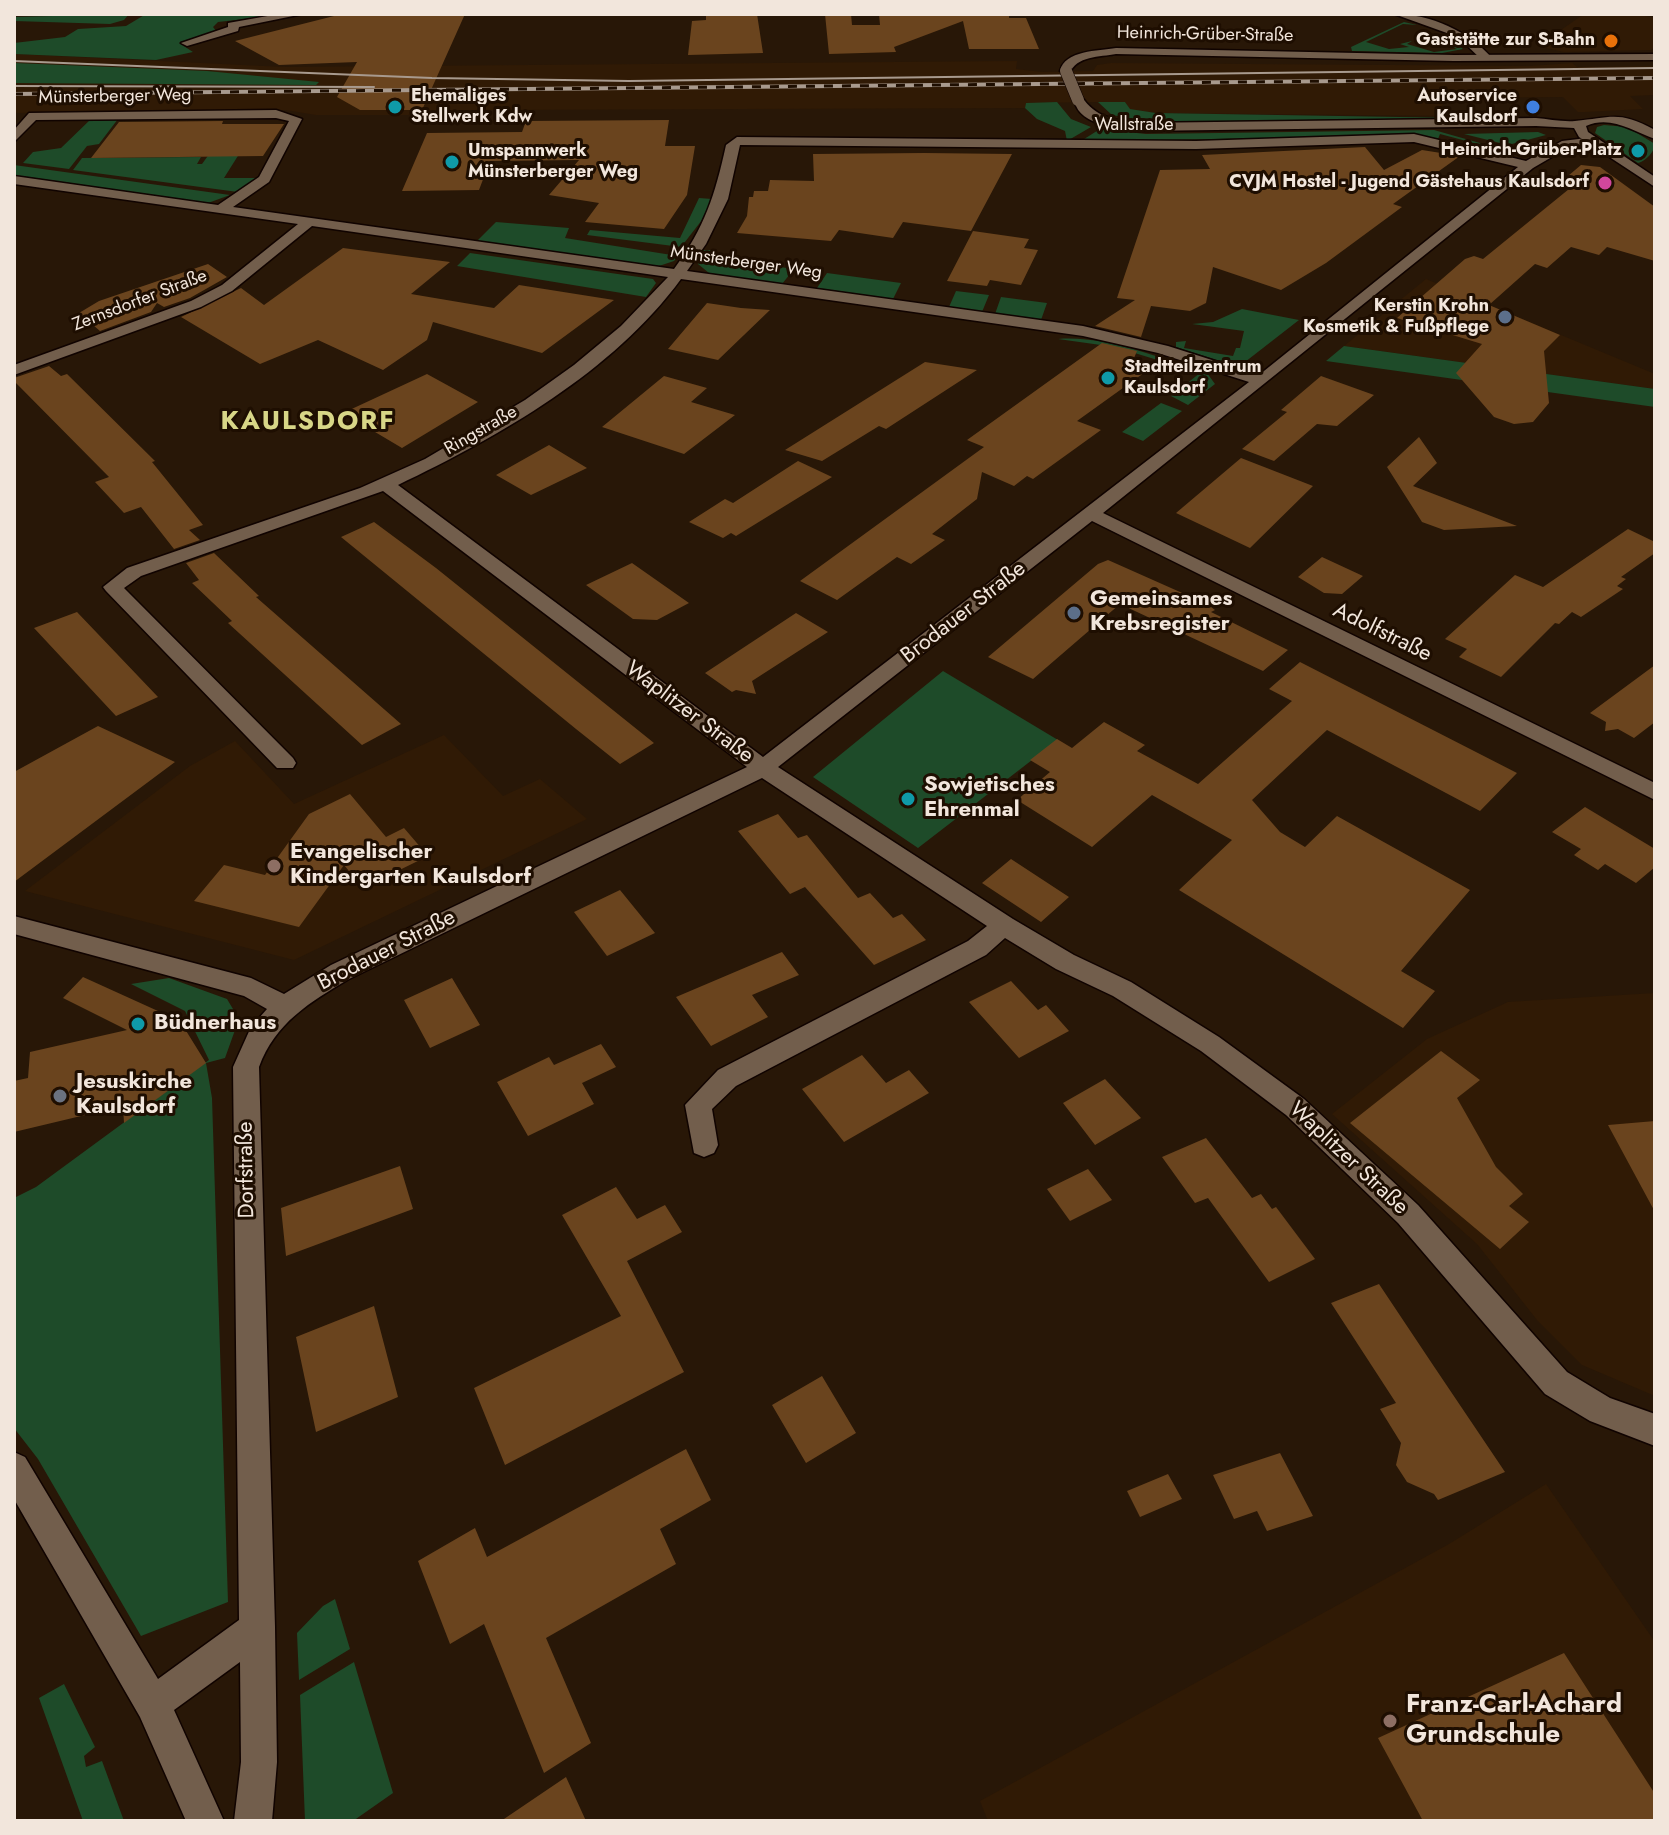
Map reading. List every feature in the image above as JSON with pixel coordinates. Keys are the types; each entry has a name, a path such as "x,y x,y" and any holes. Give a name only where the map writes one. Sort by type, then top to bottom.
{"street":[{"path":"187,43 234,29 232,25 298,14"},
{"path":"1399,14 1462,35 1486,58"},
{"name":"Heinrich-Grüber-Straße","path":"1579,125 1536,122 1136,127 1097,119 1085,113 1066,71 1067,65 1079,57 1116,51 1486,58 1655,57"},
{"name":"Münsterberger Weg","path":"14,138 33,116 276,114 296,119 264,179 220,210"},
{"path":"1655,135 1639,126 1614,120 1593,120 1579,125 1579,130 1591,140 1655,183"},
{"name":"Wallstraße","path":"737,141 1196,145 1414,138 1528,165"},
{"name":"Brodauer Straße","path":"283,1006 340,972 763,768 1261,381 1528,165 1564,145 1591,140"},
{"name":"Ringstraße","path":"285,763 113,587 134,572 385,484 488,428 590,361 623,333 678,274 722,197 732,145 737,141"},
{"name":"Münsterberger Weg","path":"14,180 1083,331 1136,342 1261,381"},
{"name":"Zernsdorfer Straße","path":"14,370 206,299 227,288 308,223"},
{"name":"Waplitzer Straße","path":"385,484 763,768 1004,925 1065,962 1122,989 1197,1036 1295,1107 1408,1214 1556,1383 1601,1410 1655,1430"},
{"name":"Adolfstraße","path":"1090,513 1655,792"},
{"path":"14,925 251,988 283,1006"},
{"path":"704,1145 698,1105 727,1078 977,948 1004,925"},
{"name":"Dorfstraße","path":"253,1821 259,1762 258,1627 246,1067 252,1045 283,1006"},
{"path":"14,1468 153,1704 205,1821"},
{"path":"153,1704 258,1627"}],"shaded area":[{"path":"1584,14 1636,14 1655,18 1655,47 1651,50 1564,52 1538,46"},
{"path":"14,54 284,67 1017,61 1016,69 1042,72 1093,71 1097,65 1111,63 1530,66 1572,63 1577,67 1655,66 1655,95 1630,96 1643,109 1585,112 1578,112 1563,97 1447,98 1438,112 1456,116 1156,113 1129,109 1125,102 1026,103 1025,108 466,110 408,115 316,115 286,110 17,113 14,111"},
{"path":"1426,279 1655,374 1655,389 1344,346"},
{"name":"Evangelischer Kindergarten Kaulsdorf","path":"444,735 503,796 540,779 587,819 294,960 25,891 190,766 235,741 294,804"},
{"path":"1655,993 1655,1396 1582,1365 1537,1320 1477,1244 1332,1114 1427,1039 1508,1002"},
{"name":"Franz-Carl-Achard Grundschule","path":"1546,1484 1655,1642 1655,1821 988,1821 980,1801 1449,1544"}],"green space":[{"path":"129,14 124,20 110,24 14,21 14,17"},
{"path":"146,14 289,14 218,22 213,27 217,32 179,43 193,52 156,60 14,54 14,43 65,37 78,29 126,26"},
{"path":"1404,22 1417,25 1403,24 1366,42 1389,49 1409,47 1400,44 1412,41 1407,44 1434,52 1457,49 1448,45 1453,42 1443,39 1448,37 1463,49 1442,53 1352,51 1351,47"},
{"path":"14,63 207,71 319,82 316,85 14,83"},
{"path":"1057,102 1071,119 1091,127 1067,141 1065,131 1037,119 1025,108 1026,103"},
{"path":"1098,102 1125,102 1130,109 1156,113 1462,118 1151,122 1112,115"},
{"path":"91,119 118,119 99,144 87,146 69,169 23,163 33,152 61,148"},
{"name":"Heinrich-Grüber-Platz","path":"1597,127 1627,127 1655,144 1653,150 1638,163 1595,133"},
{"path":"1100,129 1146,134 1434,130 1501,149 1494,154 1490,153 1489,147 1440,134 1438,139 1419,136 1081,141"},
{"path":"1538,132 1546,135 1508,145 1464,134"},
{"path":"215,146 241,151 224,178 259,178 238,192 73,170 82,158 201,157 197,164 202,164"},
{"path":"14,165 230,195 208,203 14,175"},
{"path":"699,198 712,199 702,220 681,247 587,235 590,230 680,238"},
{"path":"496,222 569,228 565,238 678,256 674,261 659,266 477,241"},
{"path":"704,250 711,250 708,257 794,269 782,284 709,273 698,264"},
{"path":"470,253 653,279 656,283 646,297 457,266"},
{"path":"827,273 901,283 893,299 817,288"},
{"path":"956,291 989,295 982,312 949,307"},
{"path":"1001,297 1047,303 1041,320 995,314"},
{"path":"1242,309 1299,320 1245,362 1223,362 1176,347 1176,342 1186,341 1184,348 1233,356 1236,348 1240,348 1244,331 1192,324 1213,322"},
{"path":"1058,339 1095,341 1133,349 1207,373 1215,384 1188,405 1171,396 1200,373 1115,347"},
{"path":"1344,346 1655,389 1655,407 1326,361"},
{"path":"1161,403 1182,411 1143,441 1122,432"},
{"path":"943,671 1058,740 918,848 813,777"},
{"path":"169,978 227,999 239,1019 225,1058 206,1063 212,1098 228,1602 141,1636 38,1459 14,1428 14,1198 36,1187 209,1060 185,1011 131,984"},
{"path":"335,1599 350,1649 299,1680 297,1633 323,1606"},
{"path":"354,1662 393,1793 353,1821 305,1821 300,1695"},
{"path":"64,1684 95,1747 84,1756 86,1767 102,1761 124,1821 83,1821 39,1698"}],"building":[{"path":"342,14 465,14 422,110 360,110 337,97 357,62 279,65 235,41"},
{"path":"706,14 757,14 763,53 688,55 692,21 706,20"},
{"path":"825,14 851,14 852,25 880,25 879,14 1009,14 1009,18 1026,18 1039,49 969,49 963,21 894,47 896,52 829,54"},
{"path":"669,120 665,146 695,146 687,195 664,229 585,222 599,203 549,195 579,160 490,161 479,190 402,191 427,133 522,132 526,121"},
{"path":"223,121 222,124 284,124 263,156 91,158 119,122"},
{"path":"1365,147 1384,170 1422,150 1460,156 1393,204 1402,207 1326,263 1281,290 1213,267 1206,303 1190,311 1151,306 1141,337 1095,326 1135,300 1117,298 1160,170 1210,169 1202,155"},
{"path":"813,154 1012,154 971,231 903,222 893,238 839,230 831,241 737,233 747,216 749,197 753,197 754,191 768,191 770,180 814,181"},
{"path":"1581,165 1600,167 1655,207 1655,261 1607,247 1599,255 1571,247 1547,268 1535,264 1489,305 1560,335 1544,351 1549,403 1533,422 1514,424 1494,417 1456,373 1482,344 1397,318 1465,259 1474,256 1483,259 1569,189 1562,181"},
{"path":"973,231 1029,239 1024,248 1038,250 1021,285 990,280 987,286 947,281"},
{"path":"343,248 450,262 411,294 494,308 519,285 614,300 542,353 433,322 427,340 383,370 318,340 260,364 181,317 241,288 264,305"},
{"path":"208,264 227,277 190,298 164,307 157,303 151,312 100,331 79,313 99,301"},
{"path":"707,303 770,310 718,360 668,349"},
{"path":"1102,343 1137,351 1134,358 1155,365 1077,421 1101,430 1033,479 1027,476 1014,486 982,472 977,499 932,534 945,540 911,564 897,557 837,600 800,581 984,447 967,440"},
{"path":"925,362 977,370 886,429 879,426 822,461 785,450"},
{"path":"49,366 61,376 67,374 155,461 152,462 203,525 189,530 200,540 174,549 141,507 124,513 95,482 109,477 14,381 14,378"},
{"path":"427,374 478,402 402,448 343,413"},
{"path":"664,376 707,388 691,402 735,415 684,454 602,427"},
{"path":"1321,376 1374,395 1337,426 1317,424 1274,461 1242,449 1287,412 1281,410"},
{"path":"1419,437 1437,463 1413,486 1517,526 1444,530 1422,522 1387,467"},
{"path":"549,445 587,468 531,495 496,475"},
{"path":"1241,458 1313,486 1250,548 1176,513"},
{"path":"798,461 832,477 736,536 731,533 723,538 689,522 725,499 733,503"},
{"path":"374,522 654,743 620,764 341,537"},
{"path":"1628,529 1655,542 1655,553 1621,577 1626,579 1617,586 1623,589 1581,617 1572,612 1559,624 1555,623 1501,677 1459,657 1467,649 1445,639 1515,575 1543,587"},
{"path":"214,553 259,596 256,597 401,724 362,745 228,623 232,621 192,583 199,580 186,563"},
{"path":"1322,557 1363,576 1342,594 1324,593 1298,577"},
{"path":"1108,560 1207,604 1215,610 1211,612 1288,650 1263,671 1120,604 1033,679 988,657 1098,564"},
{"path":"632,563 689,603 657,620 633,619 586,585"},
{"path":"77,612 158,697 116,716 34,628"},
{"path":"796,613 828,632 752,681 756,694 732,692 705,673"},
{"path":"1300,662 1517,773 1480,811 1327,730 1252,800 1280,832 1305,847 1337,816 1470,890 1401,971 1435,991 1403,1028 1179,890 1232,840 1152,795 1092,847 1017,800 1050,772 1030,760 1057,739 1072,748 1104,722 1145,745 1137,751 1198,784 1292,701 1269,689"},
{"path":"1655,665 1655,722 1634,738 1618,729 1605,731 1606,722 1590,713"},
{"path":"98,726 175,762 14,882 14,772"},
{"path":"350,794 386,837 404,828 428,856 363,888 344,865 299,927 194,901 224,865 265,875 309,814"},
{"path":"1585,807 1655,849 1655,867 1636,883 1605,864 1598,870 1574,855 1581,849 1552,832"},
{"path":"778,814 798,838 807,835 858,898 870,893 893,918 902,914 926,940 874,965 805,887 790,894 738,831"},
{"path":"1011,859 1069,897 1041,922 982,883"},
{"path":"620,890 655,933 607,956 574,912"},
{"path":"782,952 799,975 752,995 768,1017 711,1046 676,997"},
{"path":"83,977 180,1021 206,1063 124,1123 123,1106 14,1132 14,1081 28,1078 30,1052 127,1030 63,998"},
{"path":"452,978 480,1025 430,1048 404,1000"},
{"path":"1011,981 1038,1010 1046,1005 1069,1031 1019,1058 969,1002"},
{"path":"601,1044 616,1067 582,1083 594,1104 528,1136 497,1082 549,1057 554,1065"},
{"path":"1441,1051 1480,1080 1457,1098 1496,1167 1523,1194 1509,1206 1529,1222 1500,1249 1350,1123"},
{"path":"862,1055 886,1083 909,1070 929,1093 844,1142 802,1089"},
{"path":"1105,1079 1141,1118 1095,1145 1063,1103"},
{"path":"1655,1121 1655,1212 1608,1125"},
{"path":"1206,1138 1252,1198 1261,1194 1272,1209 1276,1207 1315,1259 1269,1282 1208,1198 1195,1203 1162,1157"},
{"path":"400,1166 413,1209 286,1256 281,1208"},
{"path":"1088,1169 1112,1200 1070,1221 1047,1189"},
{"path":"616,1187 637,1219 665,1205 682,1232 627,1261 684,1372 505,1465 474,1388 621,1316 562,1215"},
{"path":"1379,1284 1505,1472 1438,1500 1434,1494 1407,1482 1396,1465 1401,1443 1380,1409 1396,1403 1331,1303"},
{"path":"374,1306 398,1397 316,1432 296,1337"},
{"path":"822,1376 856,1433 806,1463 772,1405"},
{"path":"686,1449 711,1500 660,1529 676,1564 546,1638 591,1743 544,1773 484,1624 450,1644 418,1561 475,1528 487,1557"},
{"path":"1280,1453 1313,1516 1267,1531 1257,1511 1234,1519 1213,1475"},
{"path":"1168,1474 1182,1499 1140,1517 1127,1491"},
{"path":"1564,1653 1655,1794 1655,1821 1423,1821 1378,1738"},
{"path":"566,1777 586,1821 501,1821"}],"tram line":[{"path":"14,61 432,78 629,81 1655,68"},
{"path":"14,86 374,87"}],"railway":[{"path":"14,94 1655,78"}],"place":[{"name":"Gaststätte zur S-Bahn","path":"1611,41"},
{"name":"Ehemaliges Stellwerk Kdw","path":"395,107"},
{"name":"Autoservice Kaulsdorf","path":"1533,107"},
{"name":"Heinrich-Grüber-Platz","path":"1638,151"},
{"name":"Umspannwerk Münsterberger Weg","path":"452,162"},
{"name":"CVJM Hostel - Jugend Gästehaus Kaulsdorf","path":"1605,183"},
{"name":"Kerstin Krohn Kosmetik & Fußpflege","path":"1505,317"},
{"name":"Stadtteilzentrum Kaulsdorf","path":"1108,378"},
{"name":"Gemeinsames Krebsregister","path":"1074,613"},
{"name":"Sowjetisches Ehrenmal","path":"908,799"},
{"name":"Evangelischer Kindergarten Kaulsdorf","path":"274,866"},
{"name":"Büdnerhaus","path":"138,1024"},
{"name":"Jesuskirche Kaulsdorf","path":"60,1096"},
{"name":"Franz-Carl-Achard Grundschule","path":"1390,1721"}],"district":[{"name":"KAULSDORF","path":"308,423"}]}
